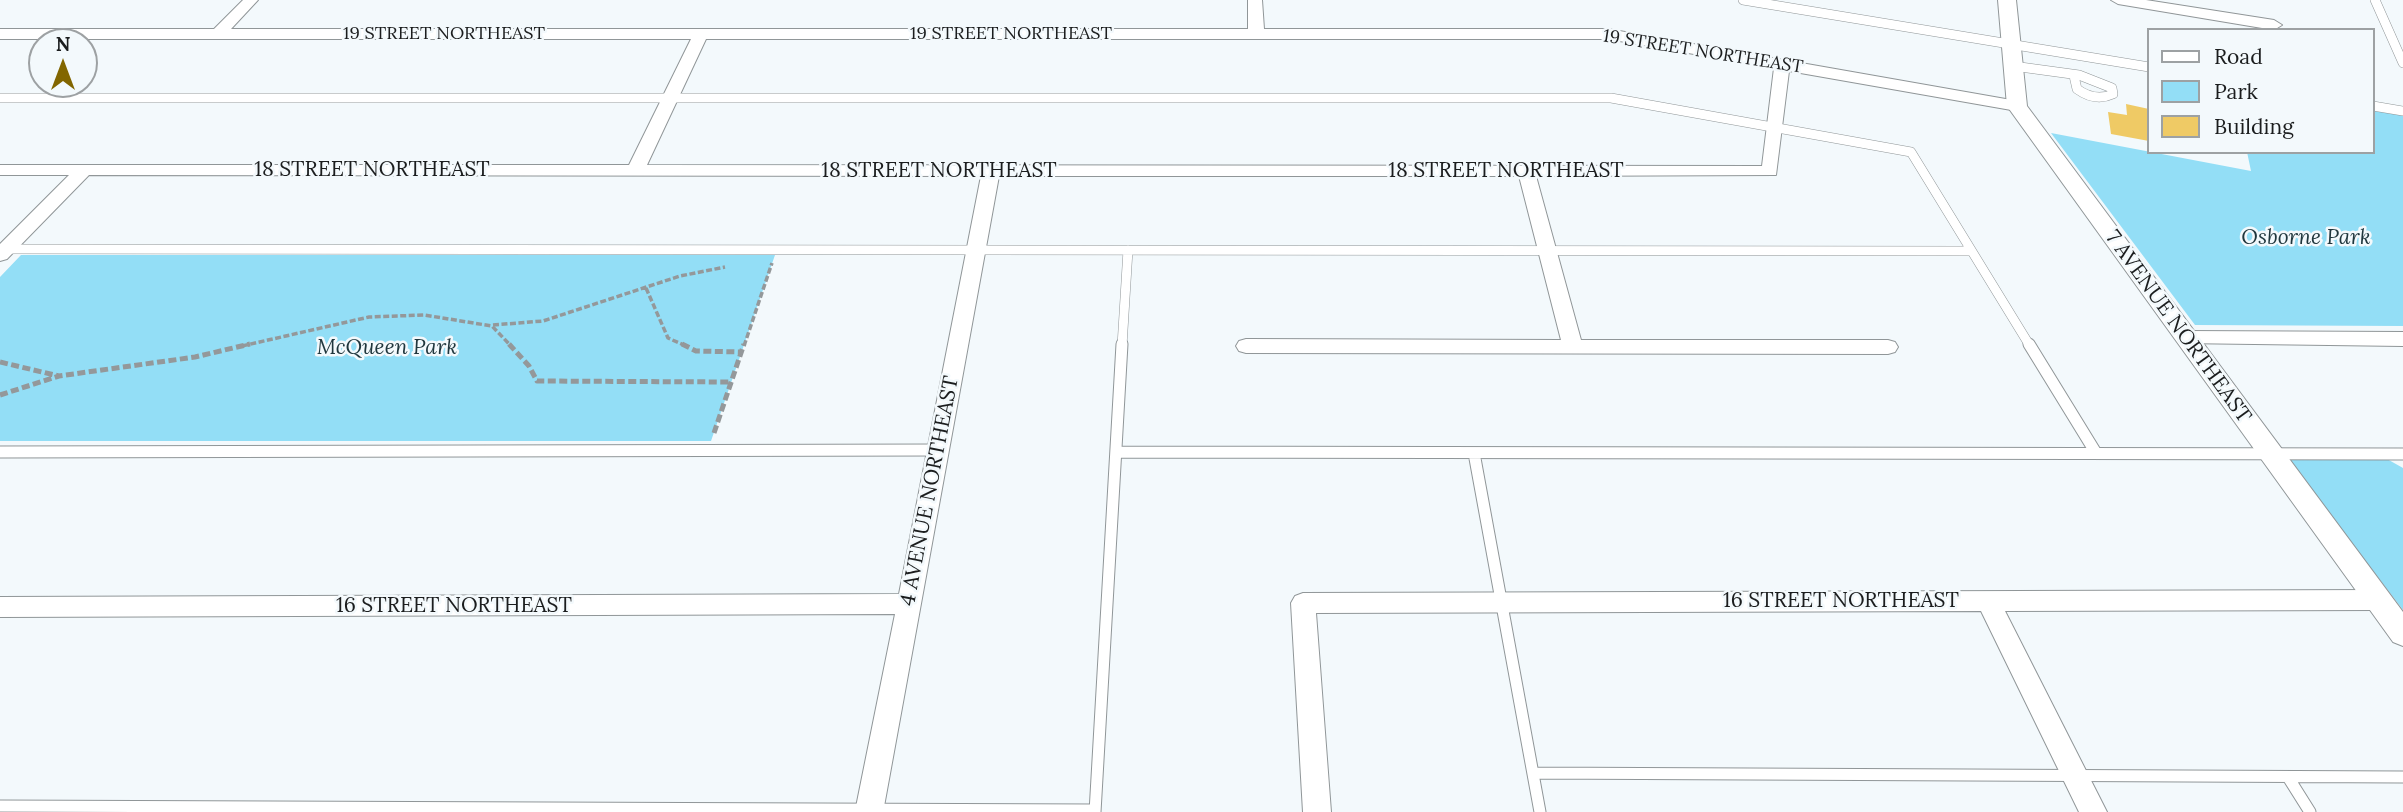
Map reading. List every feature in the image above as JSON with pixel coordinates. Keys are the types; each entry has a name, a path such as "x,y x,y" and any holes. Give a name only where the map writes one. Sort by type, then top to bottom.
{"street":[{"path":"218,34 251,0"},
{"path":"1255,0 1256,34"},
{"path":"2007,0 2017,106"},
{"path":"2118,0 2274,25"},
{"name":"19 STREET NORTHEAST","path":"0,34 1608,34 2017,106"},
{"path":"635,171 701,34"},
{"name":"18 STREET NORTHEAST","path":"0,170 1770,171 1782,65"},
{"name":"7 AVENUE NORTHEAST","path":"2017,106 2403,634"},
{"path":"2,251 84,170"},
{"name":"4 AVENUE NORTHEAST","path":"869,811 991,171"},
{"path":"1526,171 1573,346"},
{"path":"2187,338 2403,339"},
{"path":"1246,346 1888,347"},
{"name":"16 STREET NORTHEAST","path":"1317,812 1303,603 2378,600"},
{"path":"1988,601 2093,812"},
{"name":"16 STREET NORTHEAST","path":"0,607 909,604"}],"lane":[{"path":"1743,0 2012,55 2148,67"},
{"path":"2375,0 2403,63"},
{"path":"2012,55 2074,76"},
{"path":"0,98 1611,98 1911,152 2096,453"},
{"path":"2375,106 2403,111"},
{"path":"0,806 1095,811 1128,250"},
{"path":"2,251 1971,251"},
{"path":"0,452 938,450"},
{"path":"1116,452 2401,456"},
{"path":"1474,453 1540,812"},
{"path":"1533,773 2403,777"},
{"path":"2288,776 2310,812"}],"path":[{"path":"711,441 775,255"},
{"path":"761,264 772,263"},
{"path":"0,395 59,376 195,357 369,317 424,315 492,326 543,321 680,276 727,267"},
{"path":"646,288 668,338 696,351 742,352"},
{"path":"492,326 529,366 537,381 732,382"},
{"path":"0,362 59,376"}],"green space":[{"name":"Osborne Park","path":"2375,108 2403,114 2403,326 2195,325 2051,133 2148,151 2148,154 2162,154 2251,171 2247,154 2375,154"},
{"name":"McQueen Park","path":"21,255 775,255 711,441 0,441 0,277"},
{"path":"2287,459 2387,459 2403,468 2403,610"}],"building":[{"path":"2126,104 2148,109 2148,141 2111,134 2108,112 2127,115"}]}
